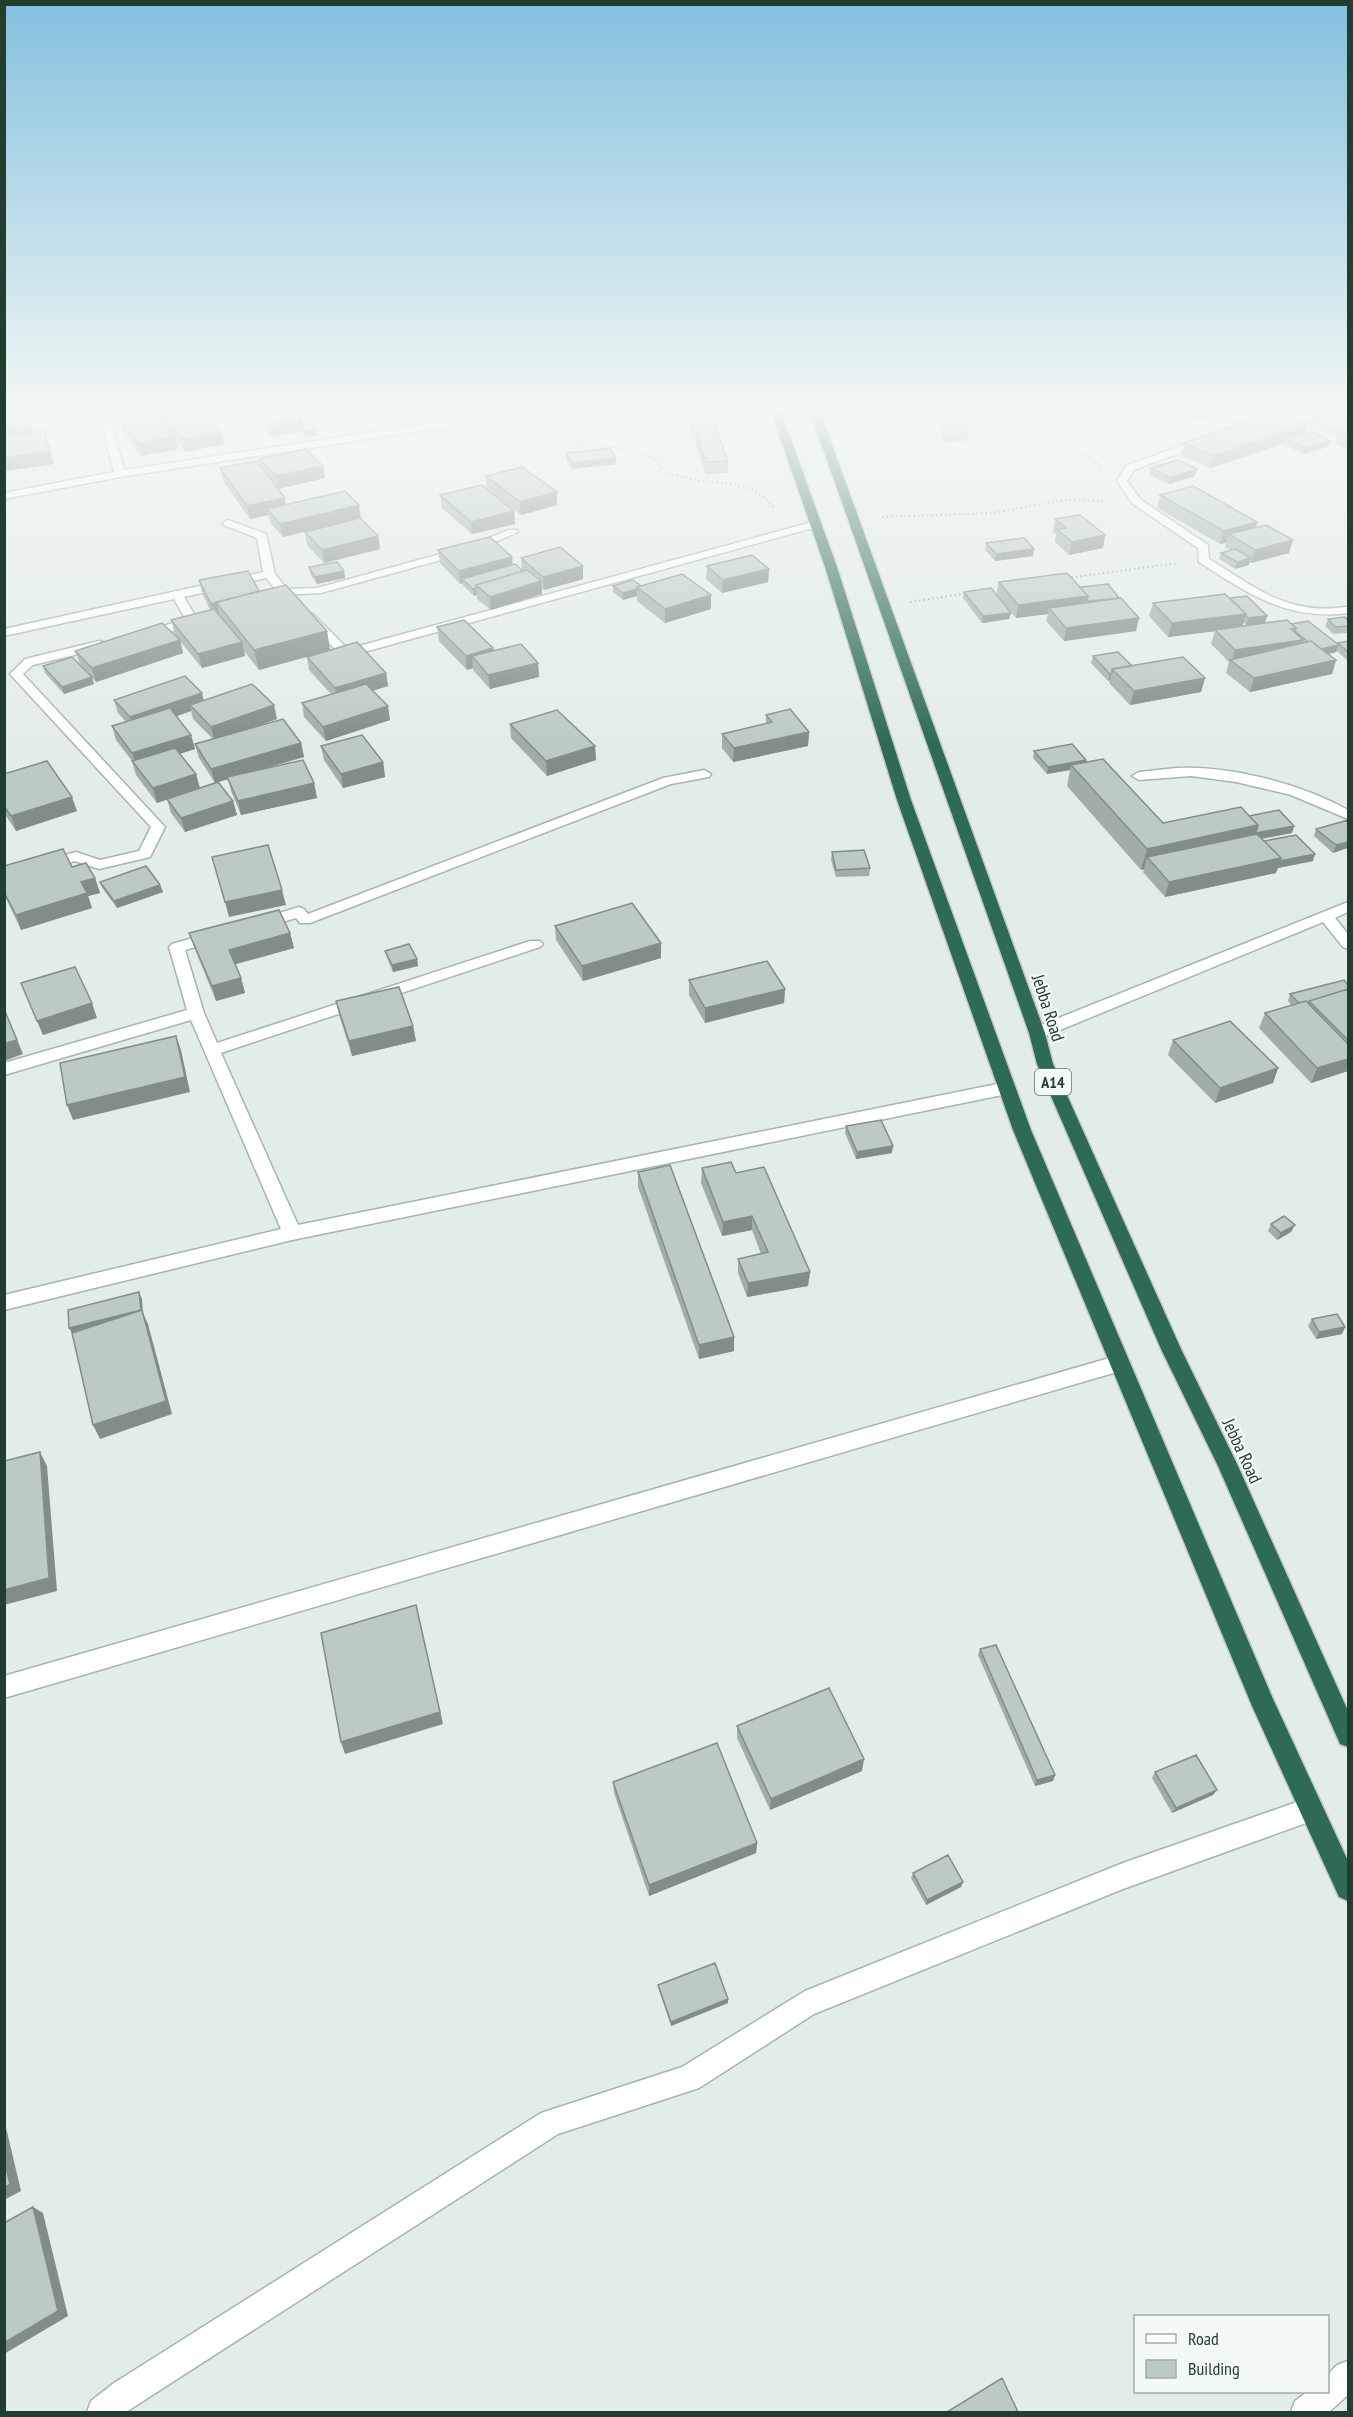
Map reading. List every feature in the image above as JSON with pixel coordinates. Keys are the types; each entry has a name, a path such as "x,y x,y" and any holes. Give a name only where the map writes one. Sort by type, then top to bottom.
{"highway":[{"path":"814,519 904,800 1022,1130 1264,1706 1348,1888"},
{"name":"Jebba Road","path":"855,519 1037,1033 1045,1064 1171,1349 1228,1466 1348,1736"}],"street":[{"path":"1162,519 1204,547 1203,560 1271,602 1298,610 1348,610"},
{"path":"228,523 262,536 269,574 284,593 346,653 816,524"},
{"path":"284,593 317,591 473,548 513,532"},
{"path":"4,633 269,574"},
{"path":"4,876 76,856 99,865 145,854 158,827 16,674 29,662 193,622 177,596"},
{"path":"1139,776 1197,772 1283,789 1331,804 1348,815"},
{"path":"292,1233 196,1013 177,947 299,912 305,920 668,781 704,774"},
{"path":"1037,1033 1348,907"},
{"path":"1327,917 1348,944"},
{"path":"212,1050 535,944"},
{"path":"4,1069 196,1013"},
{"path":"4,1303 292,1233 1007,1088"},
{"path":"4,1687 1120,1363"},
{"path":"102,2412 125,2394 551,2123 688,2078 805,2004 1123,1876 1311,1809"},
{"path":"1329,2392 1348,2376"},
{"path":"1306,2412 1328,2393"}],"path":[{"path":"789,519 791,531"},
{"path":"856,522 875,519"},
{"path":"1064,579 1203,560"},
{"path":"883,600 912,602 977,591"}],"building":[{"path":"275,519 302,519 280,524"},
{"path":"361,519 378,536 322,550 305,532"},
{"path":"467,519 484,519 471,522"},
{"path":"1055,519 1085,519 1105,535 1072,542 1057,529 1066,528"},
{"path":"1202,519 1251,519 1257,522 1224,531"},
{"path":"1266,525 1293,540 1255,550 1229,534"},
{"path":"490,537 512,557 459,571 438,550"},
{"path":"1024,538 1034,549 996,554 986,543"},
{"path":"560,547 583,566 543,577 521,558"},
{"path":"1235,549 1251,558 1237,562 1221,553"},
{"path":"752,555 769,569 723,580 707,566"},
{"path":"337,562 344,571 315,577 309,567"},
{"path":"515,564 523,571 476,585 473,589 462,579"},
{"path":"527,570 541,581 490,597 476,585"},
{"path":"248,571 259,591 211,604 199,580"},
{"path":"1067,573 1088,596 1018,605 999,582"},
{"path":"682,574 711,595 665,609 637,587"},
{"path":"633,580 641,586 623,593 613,586"},
{"path":"1108,584 1119,598 1088,601 1088,596 1080,587"},
{"path":"286,585 327,631 254,650 216,602"},
{"path":"991,588 1011,613 983,616 964,592"},
{"path":"1225,594 1246,614 1172,623 1153,603"},
{"path":"1247,596 1267,616 1248,618 1230,598"},
{"path":"1121,598 1139,618 1066,628 1049,608"},
{"path":"214,609 242,642 198,654 171,620"},
{"path":"1345,617 1348,626 1335,627 1328,619"},
{"path":"464,620 493,648 466,656 437,627"},
{"path":"1287,620 1296,628 1291,629 1303,640 1235,650 1215,630"},
{"path":"1308,621 1339,645 1321,649 1311,641 1308,642 1295,631 1296,628 1292,624"},
{"path":"162,623 180,640 92,668 75,651"},
{"path":"1311,641 1336,660 1254,678 1230,660"},
{"path":"1348,641 1348,652 1338,643"},
{"path":"357,642 386,673 335,688 307,657"},
{"path":"521,644 538,663 488,675 472,656"},
{"path":"1118,652 1132,666 1112,669 1110,674 1093,656"},
{"path":"72,657 92,677 62,687 43,666"},
{"path":"1183,657 1205,678 1134,691 1112,669"},
{"path":"185,676 202,693 130,717 114,700"},
{"path":"252,684 274,705 211,727 190,705"},
{"path":"366,684 388,706 323,727 302,703"},
{"path":"170,708 191,735 132,753 112,726"},
{"path":"790,709 809,732 734,748 722,734 772,722 766,715"},
{"path":"557,710 595,746 546,761 510,724"},
{"path":"283,719 301,743 211,769 195,744"},
{"path":"362,735 383,762 341,774 321,746"},
{"path":"1072,744 1086,760 1048,767 1034,751"},
{"path":"175,748 196,774 153,788 132,761"},
{"path":"1103,759 1163,823 1241,807 1258,825 1147,849 1071,765"},
{"path":"303,760 314,783 238,801 227,777"},
{"path":"47,761 72,797 11,816 4,806 4,774"},
{"path":"218,782 233,801 181,818 167,799"},
{"path":"1279,810 1294,826 1256,833 1258,825 1249,816"},
{"path":"1348,820 1348,842 1336,845 1316,829"},
{"path":"1257,834 1281,858 1169,882 1147,857"},
{"path":"1296,835 1315,854 1280,861 1281,858 1264,841"},
{"path":"268,845 282,890 225,902 212,857"},
{"path":"63,849 72,867 86,863 95,878 81,882 87,893 16,915 4,892 4,866"},
{"path":"864,850 870,868 836,870 832,852"},
{"path":"146,866 160,885 114,901 100,882"},
{"path":"632,903 661,943 582,966 555,926"},
{"path":"279,910 290,933 229,950 241,978 212,986 189,933"},
{"path":"409,944 417,959 392,965 385,951"},
{"path":"767,961 785,989 705,1008 689,980"},
{"path":"75,967 92,1003 37,1021 21,983"},
{"path":"1344,980 1348,989 1308,1003 1306,1001 1299,1003 1290,994"},
{"path":"399,987 413,1026 349,1041 336,1001"},
{"path":"1348,989 1348,1040 1309,1001"},
{"path":"1306,1001 1348,1044 1348,1059 1317,1068 1265,1013"},
{"path":"4,1009 17,1040 4,1044"},
{"path":"1230,1021 1278,1068 1220,1088 1173,1040"},
{"path":"176,1036 185,1077 67,1105 60,1063"},
{"path":"881,1120 893,1146 857,1152 846,1126"},
{"path":"731,1162 736,1173 764,1167 810,1272 748,1283 738,1259 768,1252 752,1216 723,1222 702,1168"},
{"path":"670,1165 734,1337 699,1345 638,1172"},
{"path":"1284,1216 1295,1225 1281,1233 1271,1224"},
{"path":"139,1292 141,1310 69,1328 68,1310"},
{"path":"142,1310 166,1401 93,1425 72,1333"},
{"path":"1337,1314 1345,1327 1319,1332 1312,1319"},
{"path":"40,1452 49,1578 4,1590 4,1461"},
{"path":"416,1605 440,1712 341,1742 321,1633"},
{"path":"996,1645 1055,1775 1037,1780 980,1649"},
{"path":"829,1688 864,1759 771,1799 737,1726"},
{"path":"717,1743 757,1843 649,1885 613,1782"},
{"path":"1196,1755 1217,1790 1176,1808 1155,1772"},
{"path":"948,1855 963,1882 927,1900 913,1873"},
{"path":"715,1963 728,1999 671,2022 658,1985"},
{"path":"4,2159 10,2184 4,2188"},
{"path":"33,2207 58,2311 4,2343 4,2223"},
{"path":"1002,2378 1018,2412 947,2412"}]}
